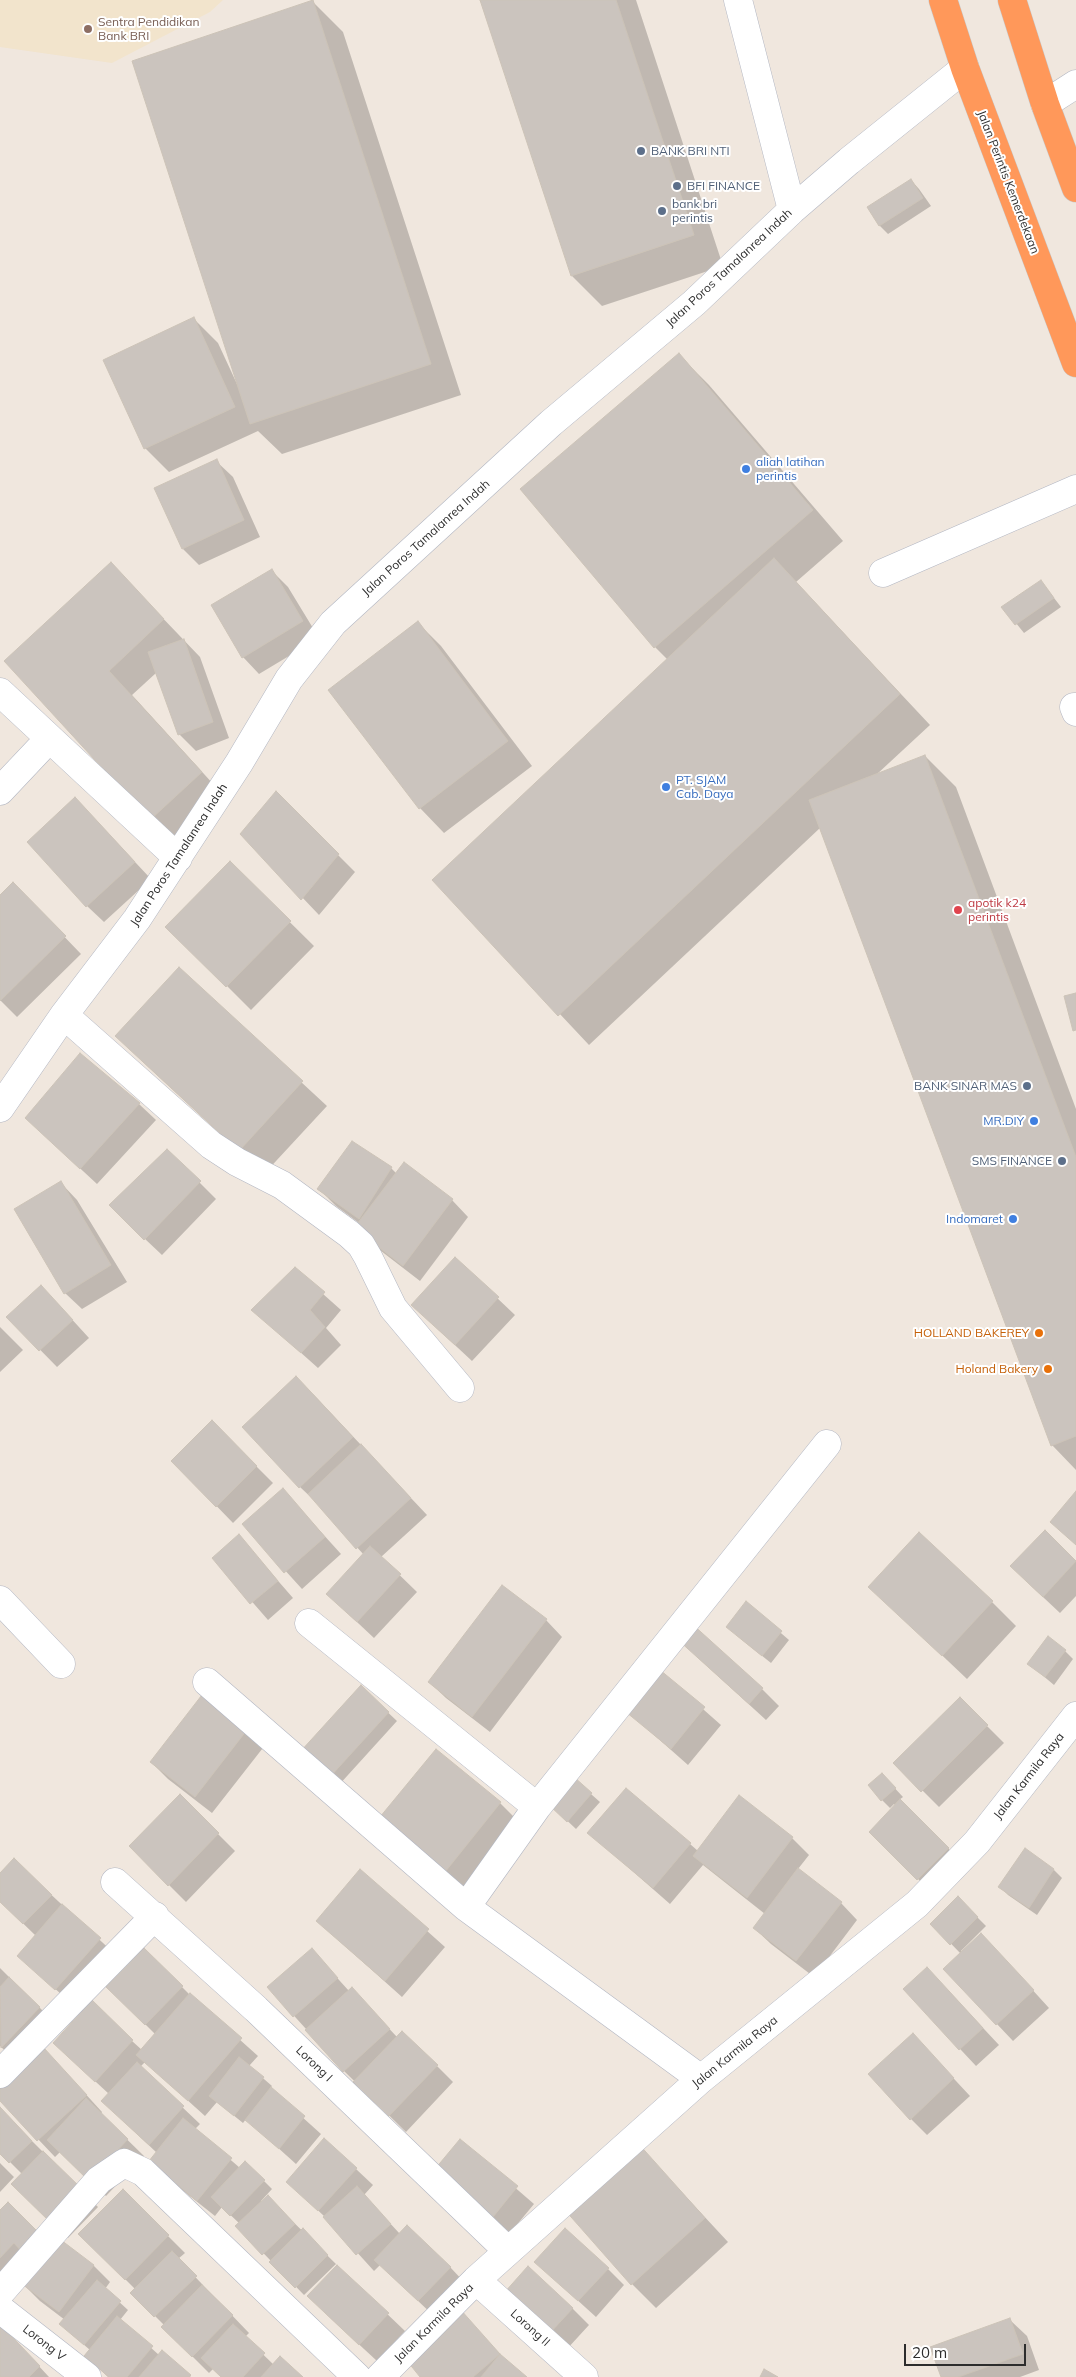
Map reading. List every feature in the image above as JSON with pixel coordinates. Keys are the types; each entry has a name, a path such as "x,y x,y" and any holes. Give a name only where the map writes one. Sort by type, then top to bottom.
{"highway":[{"name":"Jalan Perintis Kemerdekaan","path":"943,0 965,68 1076,363"},
{"path":"1012,0 1045,104 1076,188"}],"street":[{"path":"738,0 792,210"},
{"name":"Jalan Poros Tamalanrea Indah","path":"0,1108 64,1016 138,919 239,763 289,679 333,623 552,424 694,303 792,210 849,161 965,68"},
{"path":"1045,104 1076,84"},
{"path":"883,573 1076,489"},
{"path":"0,692 178,858"},
{"path":"0,791 50,739"},
{"path":"64,1016 211,1146 237,1162 282,1185 349,1234 361,1245 393,1308 460,1388"},
{"path":"466,1907 537,1807 827,1444"},
{"path":"0,1600 61,1664"},
{"path":"309,1623 537,1807"},
{"path":"207,1682 466,1907 701,2080"},
{"name":"Jalan Karmila Raya","path":"380,2377 476,2280 701,2080 917,1904 977,1842 1076,1716"},
{"name":"Lorong I","path":"115,1882 264,2016 508,2251"},
{"path":"0,2074 155,1916"},
{"path":"0,2293 99,2180 124,2164 143,2172 357,2377"},
{"name":"Lorong II","path":"476,2280 584,2377"},
{"name":"Lorong V","path":"0,2309 87,2377"}],"shaded area":[{"name":"Sentra Pendidikan Bank BRI","path":"0,0 223,0 210,12 112,63 0,47"}],"building":[{"path":"313,0 431,364 250,424 132,61"},
{"path":"480,0 616,0 694,235 571,276"},
{"path":"911,179 923,198 879,226 867,207"},
{"path":"194,317 235,407 144,449 103,360"},
{"path":"679,353 813,510 654,648 520,489"},
{"path":"217,459 244,520 182,549 154,488"},
{"name":"PT. SJAM Cab. Daya","path":"774,558 900,694 558,1016 432,880"},
{"path":"111,562 164,619 109,671 202,772 150,820 4,661"},
{"path":"272,569 303,621 242,658 211,605"},
{"path":"1041,580 1054,598 1015,625 1001,607"},
{"path":"418,621 508,741 419,809 328,690"},
{"path":"184,639 213,722 178,735 148,652"},
{"path":"925,755 1076,1157 1076,1436 1051,1446 809,800"},
{"path":"276,791 339,854 301,900 240,834"},
{"path":"75,797 135,862 86,907 27,842"},
{"path":"230,861 291,921 226,987 165,927"},
{"path":"13,882 66,936 0,1001 0,895"},
{"path":"179,967 303,1081 239,1151 115,1036"},
{"path":"1076,993 1076,1030 1073,1031 1064,996"},
{"path":"80,1053 140,1103 80,1169 25,1118"},
{"path":"352,1141 392,1167 359,1219 317,1189"},
{"path":"167,1149 201,1181 144,1240 109,1205"},
{"path":"404,1162 453,1199 403,1266 354,1228"},
{"path":"61,1181 111,1265 64,1294 14,1209"},
{"path":"455,1257 499,1297 455,1345 411,1305"},
{"path":"295,1267 325,1292 310,1310 325,1327 301,1353 251,1310"},
{"path":"41,1285 73,1320 39,1351 6,1317"},
{"path":"296,1376 353,1437 299,1488 242,1427"},
{"path":"212,1420 257,1466 216,1507 171,1461"},
{"path":"361,1444 411,1498 356,1549 308,1494"},
{"path":"283,1488 325,1537 284,1573 242,1524"},
{"path":"1076,1491 1076,1545 1050,1522"},
{"path":"1045,1530 1076,1561 1043,1597 1010,1566"},
{"path":"919,1532 993,1601 942,1656 868,1587"},
{"path":"239,1534 278,1581 250,1604 212,1558"},
{"path":"370,1546 401,1574 357,1622 326,1594"},
{"path":"502,1585 547,1619 472,1717 428,1682"},
{"path":"746,1601 782,1631 762,1656 726,1627"},
{"path":"691,1623 763,1688 749,1704 677,1639"},
{"path":"1048,1636 1066,1650 1045,1677 1027,1664"},
{"path":"660,1670 705,1707 671,1749 626,1712"},
{"path":"361,1685 389,1712 329,1778 300,1752"},
{"path":"205,1691 250,1726 195,1797 150,1762"},
{"path":"960,1697 988,1725 921,1792 893,1763"},
{"path":"436,1749 501,1802 441,1877 375,1823"},
{"path":"882,1773 896,1788 881,1801 868,1785"},
{"path":"574,1777 592,1793 567,1822 549,1805"},
{"path":"626,1788 691,1843 653,1888 587,1833"},
{"path":"180,1794 219,1833 168,1886 129,1846"},
{"path":"739,1795 793,1837 747,1898 693,1856"},
{"path":"900,1799 949,1848 917,1880 869,1832"},
{"path":"1025,1848 1054,1869 1029,1908 998,1887"},
{"path":"14,1858 52,1895 23,1924 0,1902 0,1873"},
{"path":"798,1868 842,1902 796,1961 753,1928"},
{"path":"360,1869 429,1929 385,1981 316,1921"},
{"path":"958,1896 978,1917 950,1945 930,1924"},
{"path":"62,1904 101,1938 55,1990 17,1956"},
{"path":"981,1933 1034,1990 996,2025 943,1969"},
{"path":"144,1948 183,1986 145,2025 106,1987"},
{"path":"312,1948 338,1978 293,2017 267,1987"},
{"path":"927,1967 983,2028 959,2050 903,1989"},
{"path":"9,1977 40,2007 1,2048 0,1987"},
{"path":"352,1987 390,2029 343,2072 305,2030"},
{"path":"190,1993 242,2038 188,2101 136,2055"},
{"path":"92,2000 133,2040 95,2082 53,2043"},
{"path":"402,2031 438,2065 389,2116 353,2082"},
{"path":"913,2033 954,2078 910,2120 868,2074"},
{"path":"44,2048 87,2095 37,2141 0,2101 0,2088"},
{"path":"239,2057 264,2077 234,2116 209,2096"},
{"path":"137,2062 184,2106 149,2145 101,2101"},
{"path":"271,2087 305,2116 279,2149 245,2120"},
{"path":"86,2098 128,2139 89,2181 47,2140"},
{"path":"0,2107 32,2141 9,2163 0,2154"},
{"path":"183,2118 232,2158 197,2201 149,2161"},
{"path":"324,2138 357,2168 318,2211 286,2182"},
{"path":"460,2139 518,2186 493,2217 435,2169"},
{"path":"637,2142 705,2218 631,2285 564,2209"},
{"path":"43,2151 82,2189 50,2222 11,2184"},
{"path":"245,2161 265,2180 230,2216 211,2197"},
{"path":"357,2186 391,2224 356,2255 323,2217"},
{"path":"123,2189 169,2235 125,2280 78,2234"},
{"path":"268,2195 295,2224 262,2255 235,2226"},
{"path":"8,2202 41,2235 23,2253 14,2243 0,2258 0,2210"},
{"path":"407,2225 451,2267 418,2301 374,2260"},
{"path":"303,2228 328,2255 295,2288 269,2262"},
{"path":"565,2228 609,2268 578,2301 534,2262"},
{"path":"57,2237 94,2265 59,2312 22,2284"},
{"path":"172,2251 197,2276 154,2317 130,2293"},
{"path":"337,2265 389,2313 359,2345 307,2296"},
{"path":"528,2266 573,2308 549,2334 504,2293"},
{"path":"97,2280 121,2301 84,2345 59,2324"},
{"path":"202,2285 233,2315 192,2357 161,2327"},
{"path":"460,2309 500,2354 473,2377 420,2377 404,2357"},
{"path":"117,2316 153,2346 127,2377 109,2377 84,2356"},
{"path":"1010,2318 1023,2354 958,2377 941,2377 930,2347"},
{"path":"0,2324 40,2366 29,2377 0,2377"},
{"path":"233,2324 265,2353 243,2377 221,2377 201,2358"},
{"path":"162,2350 191,2375 189,2377 139,2377"},
{"path":"500,2354 527,2377 481,2377"},
{"path":"280,2356 303,2377 261,2377"},
{"path":"764,2369 778,2377 760,2377"}],"place":[{"name":"Sentra Pendidikan Bank BRI","path":"88,29"},
{"name":"BANK BRI NTI","path":"641,151"},
{"name":"BFI FINANCE","path":"677,186"},
{"name":"bank bri perintis","path":"662,211"},
{"name":"aliah latihan perintis","path":"746,469"},
{"name":"PT. SJAM Cab. Daya","path":"666,787"},
{"name":"apotik k24 perintis","path":"958,910"},
{"name":"BANK SINAR MAS","path":"1027,1086"},
{"name":"MR.DIY","path":"1034,1121"},
{"name":"SMS FINANCE","path":"1062,1161"},
{"name":"Indomaret","path":"1013,1219"},
{"name":"HOLLAND BAKEREY","path":"1039,1333"},
{"name":"Holand Bakery","path":"1048,1369"}]}
